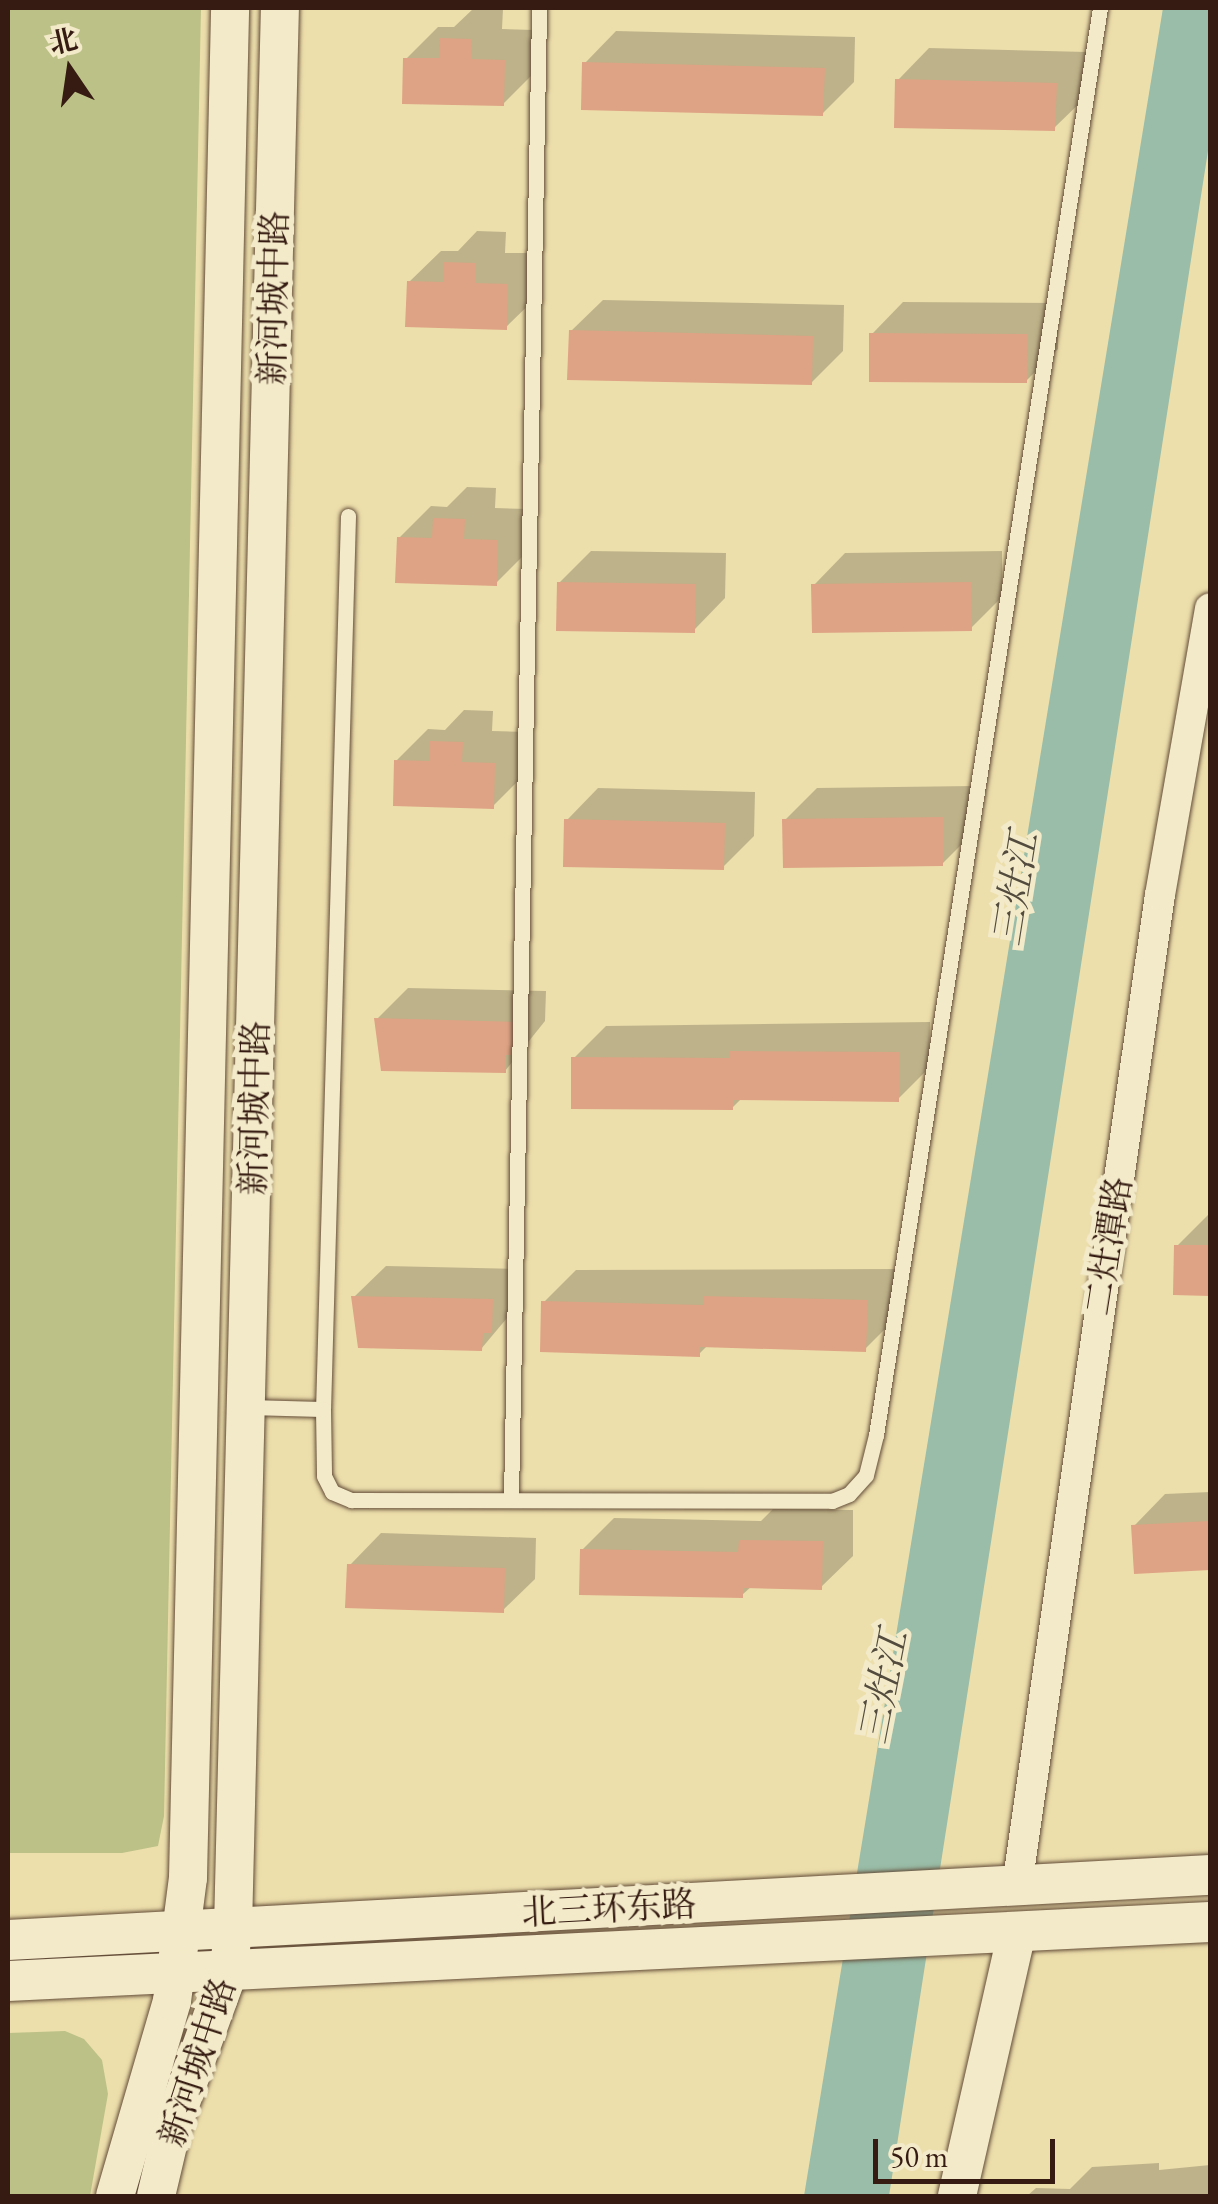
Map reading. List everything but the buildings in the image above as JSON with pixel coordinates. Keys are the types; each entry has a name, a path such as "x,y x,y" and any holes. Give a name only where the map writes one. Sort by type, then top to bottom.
{"main road":[{"name":"北三环东路","path":"8,1940 1210,1875"},
{"name":"北三环东路","path":"8,1981 1210,1922"}],"street":[{"name":"新河城中路","path":"115,2196 178,1972 183,1930 230,8"},
{"name":"新河城中路","path":"156,2196 173,2124 229,1970 233,1928 280,8"},
{"name":"二灶潭路","path":"1017,1886 1142,1013 1210,608"},
{"path":"958,2196 1017,1932"}],"lane":[{"path":"511,1498 539,8"},
{"path":"348,516 323,1409 324,1476 332,1492 351,1500 832,1501 850,1494 866,1474 1100,8"},
{"path":"247,1407 323,1409"}],"green space":[{"path":"8,8 201,8 164,1816 158,1846 122,1853 8,1853"},
{"path":"65,2031 84,2039 102,2060 108,2094 90,2196 8,2196 8,2033"}],"shaded area":[{"path":"1163,8 1210,8 1210,138 889,2196 804,2196"}],"water label":[{"name":"三灶江","path":"1015,889"},
{"name":"三灶江","path":"883,1687"}]}
